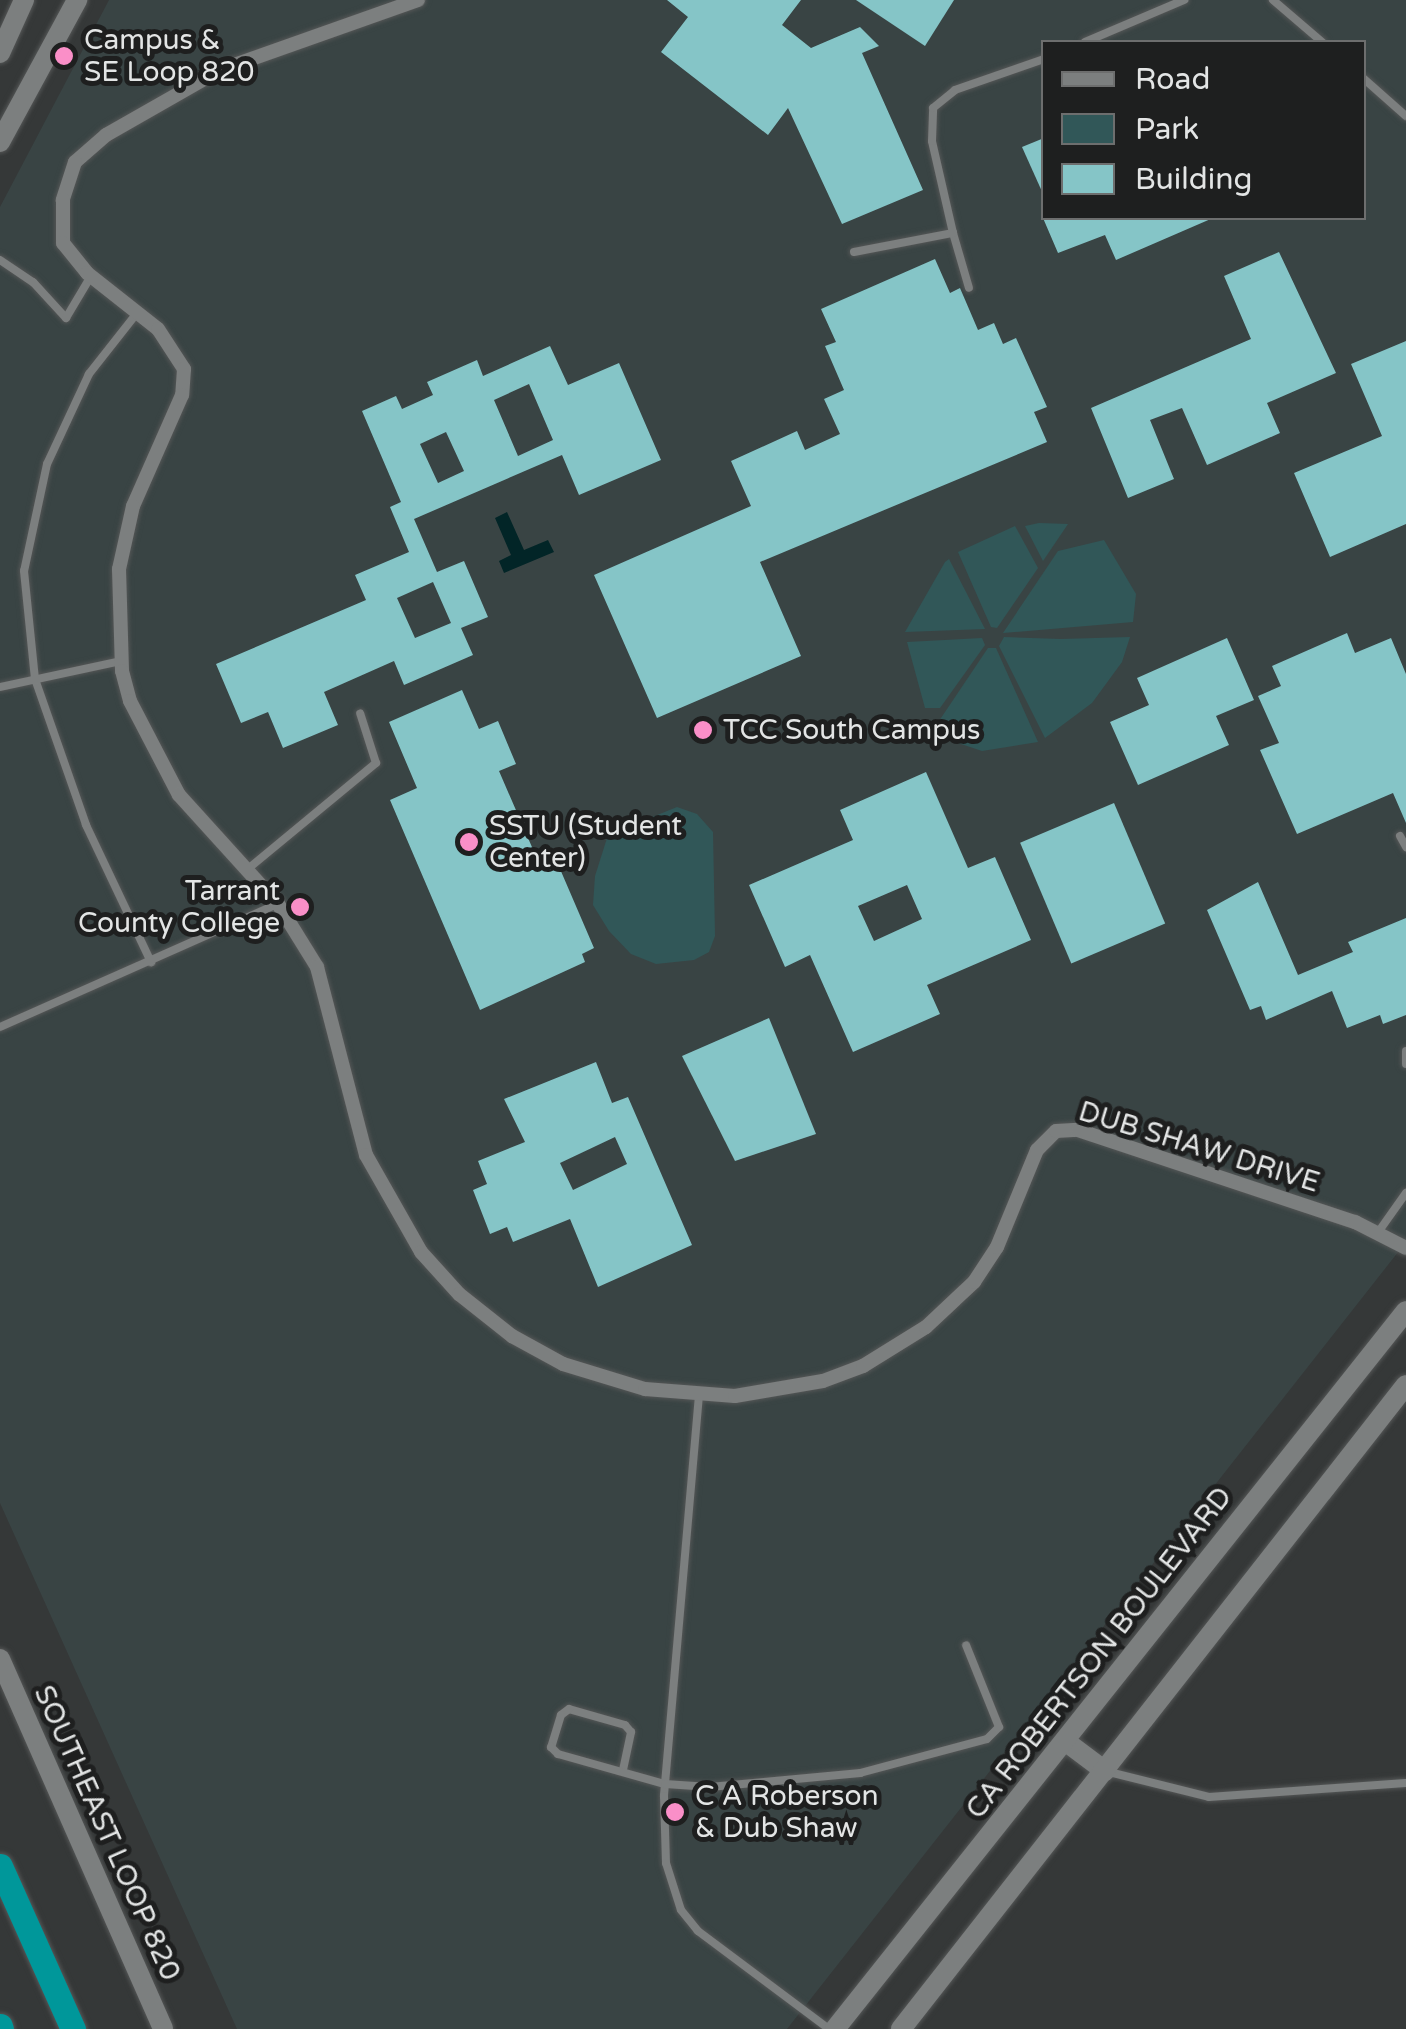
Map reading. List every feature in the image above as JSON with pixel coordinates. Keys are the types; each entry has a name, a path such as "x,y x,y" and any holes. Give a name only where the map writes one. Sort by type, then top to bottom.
{"highway":[{"path":"0,1866 74,2029"}],"street":[{"path":"0,53 24,0"},
{"path":"0,142 77,0"},
{"name":"DUB SHAW DRIVE","path":"418,0 220,70 106,135 74,162 63,200 62,244 91,276 138,312 176,350 184,369 182,395 124,538 121,661 130,702 161,768 278,904 328,996 366,1155 421,1252 459,1294 512,1336 563,1364 646,1389 699,1395 780,1392 823,1382 863,1366 926,1327 990,1258 1037,1150 1056,1131 1078,1130 1379,1231 1406,1248"},
{"name":"CA ROBERTSON BOULEVARD","path":"832,2029 1406,1311"},
{"path":"900,2029 1406,1385"},
{"name":"SOUTHEAST LOOP 820","path":"0,1659 163,2029"},
{"path":"1065,1741 1105,1770"}],"lane":[{"path":"1089,40 1184,0"},
{"path":"1273,0 1320,40"},
{"path":"969,288 932,141 933,108 955,90 1041,60"},
{"path":"1366,80 1406,116"},
{"path":"854,252 952,232"},
{"path":"0,260 32,282 66,318 91,276"},
{"path":"138,312 89,374 47,464 24,571 35,679 86,825 151,962"},
{"path":"0,686 121,661"},
{"path":"248,868 376,763 360,713"},
{"path":"1400,836 1406,847"},
{"path":"0,1028 278,904"},
{"path":"1406,1050 1406,1064"},
{"path":"1379,1231 1406,1193"},
{"path":"699,1395 666,1784 666,1863 681,1910 722,1955 832,2029"},
{"path":"623,1770 630,1732 625,1724 568,1709 560,1715 552,1748 558,1754 666,1784 710,1787 860,1773 987,1739 999,1727 966,1645"},
{"path":"1105,1770 1209,1797 1406,1783"}],"shaded area":[{"name":"TCC South Campus","path":"109,0 1406,0 1406,1242 787,2029 237,2029 0,1503 0,207"},
{"path":"507,512 524,550 548,540 554,552 504,573 499,561 511,555 495,518"}],"green space":[{"path":"1068,524 1043,561 1025,526"},
{"path":"1015,526 1038,568 997,628 991,627 958,552"},
{"path":"1104,540 1136,594 1133,622 1003,633 1058,551"},
{"path":"949,559 985,629 905,632 945,562"},
{"path":"1004,637 1130,637 1122,662 1092,703 1045,738 999,646"},
{"path":"982,638 985,645 940,708 925,708 907,642"},
{"path":"988,648 996,648 1038,742 982,751 940,737 939,721"},
{"path":"677,807 697,814 713,832 715,936 709,952 694,960 656,964 631,954 609,931 593,905 595,876 608,835"}],"building":[{"path":"667,0 801,0 782,25 811,48 860,27 879,46 862,53 923,190 842,224 788,108 768,135 661,52 688,17"},
{"path":"856,0 954,0 925,46"},
{"path":"1041,139 1041,189 1022,147"},
{"path":"1044,220 1208,220 1116,260 1105,235 1058,253"},
{"path":"1279,252 1336,373 1267,403 1280,433 1207,465 1182,408 1150,420 1174,479 1128,498 1091,408 1251,339 1224,276"},
{"path":"935,259 950,293 960,288 978,330 994,323 1003,344 1016,338 1047,407 1034,412 1047,442 760,562 801,656 657,718 594,575 751,506 731,461 797,431 805,450 840,434 824,399 844,390 825,346 836,342 821,309"},
{"path":"1406,341 1406,524 1330,557 1294,473 1382,436 1351,364"},
{"path":"550,346 568,385 619,363 661,460 579,495 562,455 414,519 437,572 464,561 488,617 461,628 473,655 404,685 394,661 324,692 338,725 283,748 268,712 241,723 216,664 366,600 355,575 409,552 390,507 401,502 362,411 396,396 402,409 433,395 427,382 477,360 483,376","holes":["529,384 553,440 518,456 494,400","446,432 464,471 438,483 420,444","433,582 451,623 415,638 397,598"]},
{"path":"1347,633 1355,653 1391,638 1406,674 1406,823 1393,793 1297,834 1260,750 1279,743 1258,696 1281,686 1272,666"},
{"path":"1227,638 1254,700 1216,716 1229,745 1138,785 1110,722 1149,705 1137,678"},
{"name":"SSTU (Student Center)","path":"462,690 479,729 498,721 516,764 499,771 538,861 554,855 594,948 582,954 585,962 480,1010 390,800 417,788 389,722"},
{"path":"926,772 968,868 995,857 1031,940 927,985 940,1014 853,1052 810,955 785,967 749,885 853,840 840,810","holes":["907,885 922,919 874,941 858,906"]},
{"path":"1114,803 1165,924 1071,963 1020,843"},
{"path":"1258,882 1298,975 1353,952 1348,942 1406,918 1406,1015 1383,1024 1380,1015 1347,1028 1332,991 1266,1020 1261,1006 1250,1010 1207,910"},
{"path":"769,1018 816,1134 735,1161 682,1056"},
{"path":"596,1062 612,1103 628,1097 692,1245 598,1287 570,1219 513,1242 507,1227 490,1234 473,1190 487,1184 478,1161 525,1142 504,1099","holes":["615,1137 627,1164 573,1190 560,1163"]}],"place":[{"name":"Campus & SE Loop 820","path":"64,56"},
{"name":"TCC South Campus","path":"703,730"},
{"name":"SSTU (Student Center)","path":"469,842"},
{"name":"Tarrant County College","path":"300,907"},
{"name":"C A Roberson & Dub Shaw","path":"675,1812"}]}
